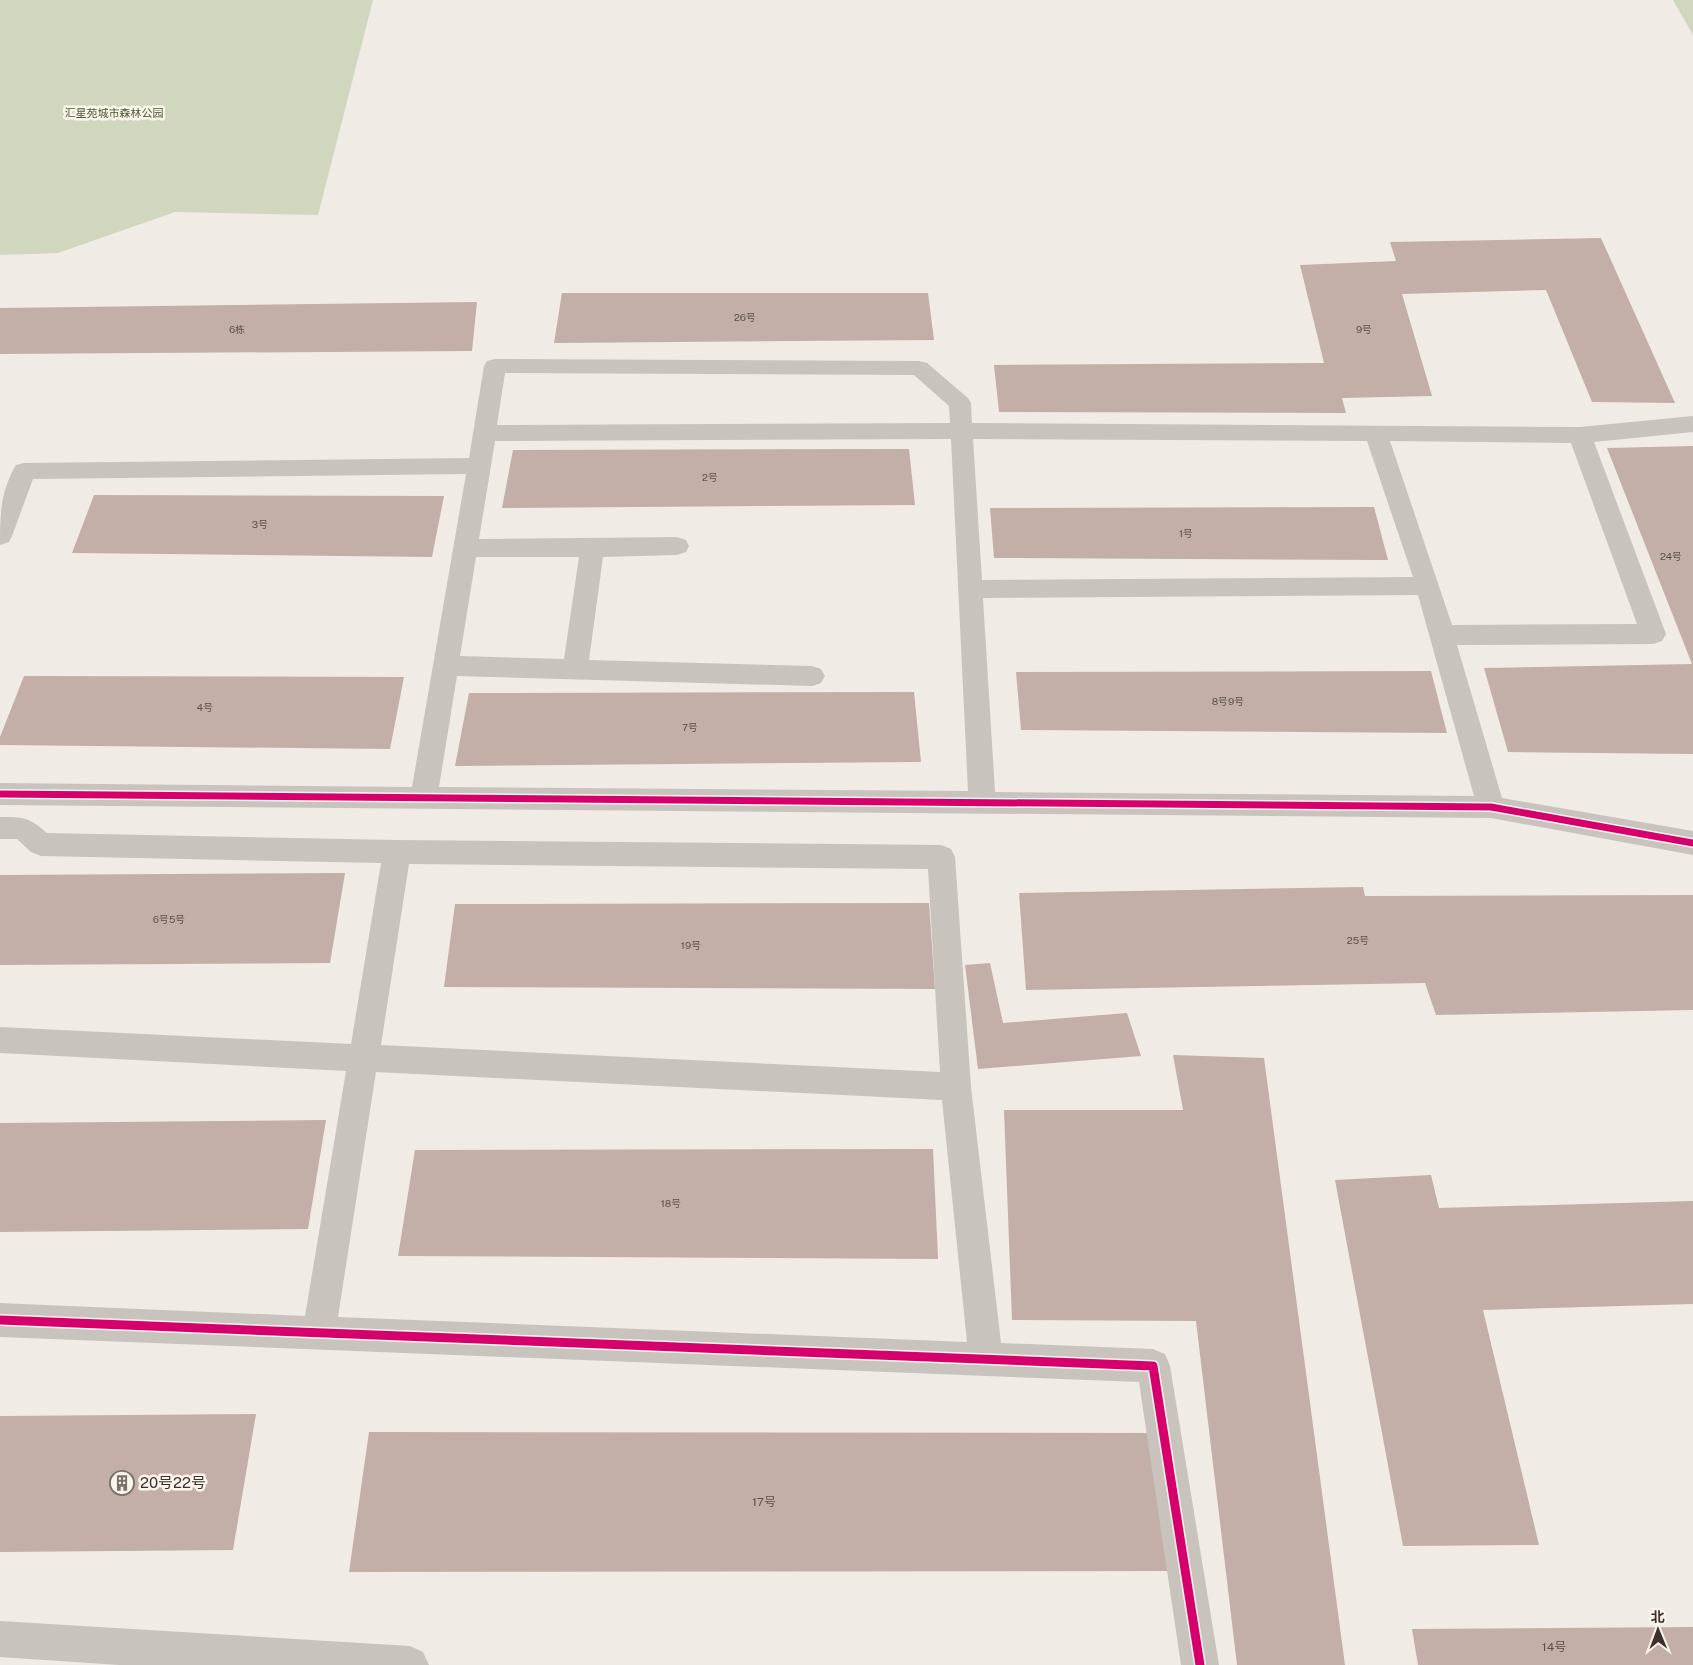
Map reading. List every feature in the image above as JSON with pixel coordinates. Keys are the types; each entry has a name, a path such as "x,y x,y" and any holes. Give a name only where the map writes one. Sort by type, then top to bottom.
{"street":[{"path":"424,798 495,366 918,368 960,402 982,803"},
{"path":"484,433 962,431 1580,435 1693,424"},
{"path":"1376,433 1428,586 1491,807"},
{"path":"1442,635 1653,634 1580,435"},
{"path":"0,536 24,470 479,466"},
{"path":"466,548 677,546"},
{"path":"575,669 592,548"},
{"path":"970,589 1428,586"},
{"path":"446,666 812,676"},
{"path":"0,794 1491,807 1693,843"},
{"path":"0,828 23,828 40,844 397,852 941,857 956,1087 986,1360"},
{"path":"319,1333 397,852"},
{"path":"0,1040 956,1087"},
{"path":"0,1320 1153,1366 1200,1665"},
{"path":"0,1639 410,1665"}],"green space":[{"name":"汇星苑城市森林公园","path":"0,0 373,0 318,215 175,212 58,253 0,255"},
{"path":"1673,0 1693,0 1693,35"}],"building":[{"path":"1601,238 1675,403 1592,402 1546,290 1402,294 1432,396 1342,398 1346,413 999,412 994,365 1324,363 1300,265 1396,261 1390,242"},
{"path":"562,293 928,293 934,340 554,343"},
{"path":"477,302 472,351 0,354 0,308"},
{"path":"1693,446 1693,754 1508,752 1484,668 1692,664 1607,448"},
{"path":"909,449 915,505 502,508 513,450"},
{"path":"94,495 444,496 432,557 72,553"},
{"path":"1374,507 1388,560 994,558 990,508"},
{"path":"1431,671 1447,733 1021,730 1016,672"},
{"path":"24,676 404,677 390,749 0,745 0,737"},
{"path":"914,692 921,762 455,766 469,693"},
{"path":"345,873 330,963 0,965 0,875"},
{"path":"1363,887 1365,896 1693,895 1693,1010 1436,1015 1425,983 1026,990 1019,893"},
{"path":"929,903 935,989 444,987 455,904"},
{"path":"990,963 1003,1023 1127,1013 1141,1056 978,1069 965,965"},
{"path":"1173,1055 1264,1058 1345,1665 1237,1665 1196,1321 1012,1320 1004,1110 1183,1110"},
{"path":"326,1120 308,1229 0,1232 0,1123"},
{"path":"933,1149 938,1259 398,1256 415,1150"},
{"path":"1431,1175 1439,1208 1693,1201 1693,1304 1483,1310 1539,1545 1403,1546 1335,1180"},
{"name":"20号22号","path":"256,1414 233,1550 0,1552 0,1416"},
{"path":"369,1432 1160,1433 1177,1571 349,1572"},
{"path":"1693,1627 1693,1665 1418,1665 1412,1629"}],"cycle path":[{"path":"0,794 1491,807 1693,843"},
{"path":"0,1320 1153,1366 1200,1665"}],"place":[{"name":"20号22号","path":"122,1483"}]}
